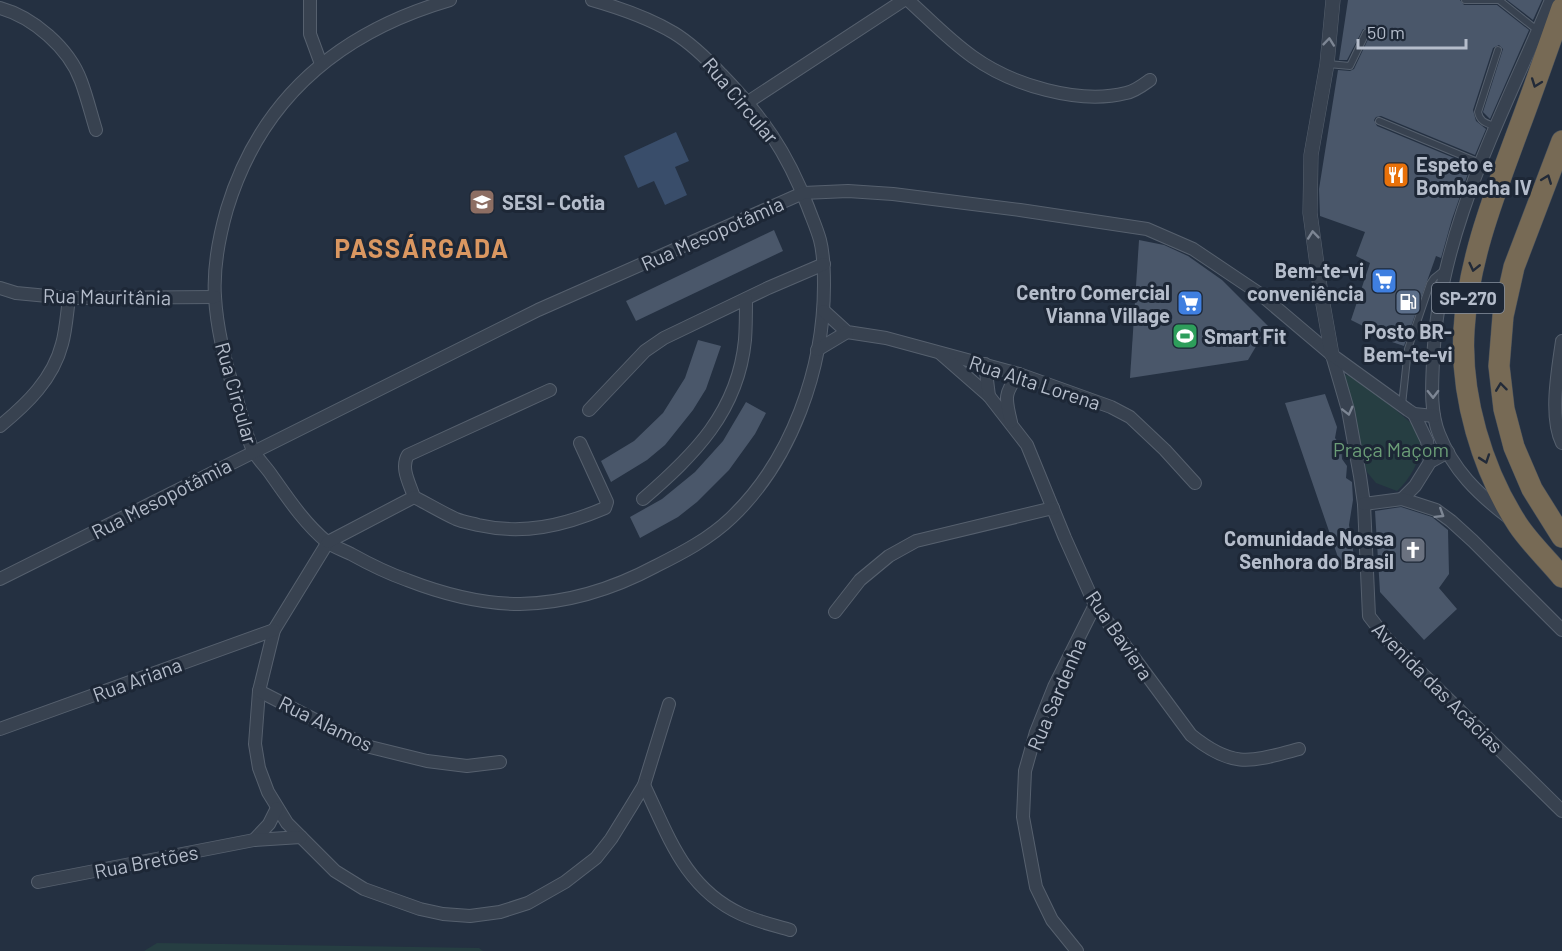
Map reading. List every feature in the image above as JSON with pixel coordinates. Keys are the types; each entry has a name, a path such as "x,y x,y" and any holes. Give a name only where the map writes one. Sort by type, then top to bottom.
{"highway":[{"name":"SP-270","path":"1562,8 1485,220 1471,283 1464,330 1465,371 1472,416 1488,467 1518,525 1562,577"},
{"name":"SP-270","path":"1562,141 1514,267 1503,316 1499,366 1504,409 1514,447 1532,489 1562,537"}],"street":[{"path":"310,0 310,34 321,64"},
{"name":"Rua Circular","path":"450,0 412,11 369,32 321,64 284,99 254,144 236,180 216,255 215,297 223,354 254,451 295,507 328,542 385,572 433,590 477,600 517,604 550,602 604,589 638,576 694,547 730,519 764,481 782,450 807,394 824,311 824,264 820,240 803,193 784,152 748,102 700,52 674,34 622,8 592,0"},
{"path":"748,102 906,0 974,58 1015,81 1053,91 1101,96 1128,93 1150,80"},
{"path":"1332,355 1310,213 1311,155 1327,64 1333,0"},
{"path":"1518,525 1477,493 1448,452 1438,432 1434,416 1432,374 1434,328 1444,270 1480,163 1494,126 1551,0"},
{"path":"0,8 8,10 47,32 65,54 81,78 96,130"},
{"name":"Rua Mesopotâmia","path":"0,579 538,310 803,193 848,191 893,194 1147,229 1193,249 1260,294 1332,355 1414,414"},
{"path":"589,410 645,351 664,338 824,264"},
{"name":"Rua Mauritânia","path":"0,288 16,293 69,298 215,297"},
{"path":"0,426 25,405 48,376 62,345 69,298"},
{"path":"643,499 680,467 710,433 729,400 738,377 745,341 746,299"},
{"path":"817,350 848,332 824,311"},
{"name":"Rua Alta Lorena","path":"848,332 886,338 985,364 1100,403 1130,417 1195,483"},
{"path":"1562,341 1558,429 1562,443"},
{"name":"Rua Baviera","path":"938,351 989,396 1027,445 1095,605 1191,735 1209,749 1228,758 1257,760 1299,749"},
{"name":"Avenida das Acácias","path":"1332,355 1348,410 1364,504 1369,616 1376,627 1562,811"},
{"path":"985,364 989,396"},
{"path":"1012,426 1006,404 1006,394 1019,374"},
{"path":"550,390 408,455 404,461 414,497 458,520 496,529 547,528 586,516 605,508 607,502 580,443"},
{"path":"1414,414 1434,416"},
{"path":"1414,414 1427,441 1430,462"},
{"path":"1402,499 1415,486 1430,462 1448,452"},
{"path":"414,497 328,542 274,630 260,691 255,744 268,792 287,823 335,871 374,893 420,909 443,914 470,916 500,912 528,903 556,887 596,858 611,839 644,785 669,704"},
{"path":"1364,504 1402,499 1436,510 1451,521 1562,630"},
{"path":"835,612 860,580 889,556 916,541 1053,508"},
{"name":"Rua Sardenha","path":"1077,951 1052,920 1036,886 1023,818 1025,771 1036,732 1054,687 1095,605"},
{"name":"Rua Ariana","path":"0,729 274,630"},
{"name":"Rua Alamos","path":"260,691 366,746 427,761 457,765 500,762"},
{"path":"644,785 683,865 694,880 705,891 740,914 789,930"},
{"path":"254,840 269,824 277,808"},
{"name":"Rua Bretões","path":"38,882 254,840 301,837"}],"lane":[{"path":"1465,0 1499,0 1538,31"},
{"path":"1327,64 1350,66 1366,33"},
{"path":"1494,126 1483,122 1478,112 1498,50"},
{"path":"1379,121 1480,163"},
{"path":"1402,405 1408,349 1430,284 1444,270"}],"green space":[{"name":"Praça Maçom","path":"1340,374 1357,377 1411,423 1424,444 1414,469 1397,491 1376,483 1367,472"},
{"path":"157,943 479,948 483,951 144,951"}],"water":[{"path":"676,132 689,161 675,167 687,195 665,205 654,181 638,188 624,156"}],"building":[{"path":"1348,0 1460,0 1464,5 1497,5 1529,30 1490,119 1483,112 1503,49 1499,45 1493,48 1473,110 1476,121 1486,129 1475,155 1381,116 1374,120 1377,126 1471,165 1441,258 1436,256 1404,346 1380,338 1381,335 1351,320 1370,263 1356,256 1365,232 1320,216 1319,189 1338,70 1354,69 1371,33 1369,29 1363,29 1347,60 1339,60"},
{"path":"1507,0 1542,0 1533,20"},
{"path":"774,230 783,251 636,321 626,301"},
{"name":"Centro Comercial Vianna Village","path":"1139,240 1164,245 1188,256 1222,280 1268,326 1248,360 1130,378"},
{"path":"698,340 721,346 706,389 693,410 665,445 647,460 611,482 601,461 634,441 663,413 685,378"},
{"path":"1325,394 1337,427 1335,438 1341,446 1342,459 1347,466 1346,478 1352,482 1353,500 1349,525 1354,556 1342,569 1285,403"},
{"path":"746,402 766,413 755,434 729,470 697,502 678,517 640,538 630,517 662,499 695,472 723,441"},
{"name":"Comunidade Nossa Senhora do Brasil","path":"1401,507 1432,517 1448,530 1449,574 1439,588 1457,609 1424,640 1380,592 1375,511"}],"place":[{"name":"Espeto e Bombacha IV","path":"1396,175"},
{"name":"SESI - Cotia","path":"482,202"},
{"name":"Bem-te-vi conveniência","path":"1384,281"},
{"name":"Posto BR- Bem-te-vi","path":"1408,302"},
{"name":"Centro Comercial Vianna Village","path":"1190,303"},
{"name":"Smart Fit","path":"1185,336"},
{"name":"Comunidade Nossa Senhora do Brasil","path":"1413,550"}],"district":[{"name":"PASSÁRGADA","path":"422,247"}]}
